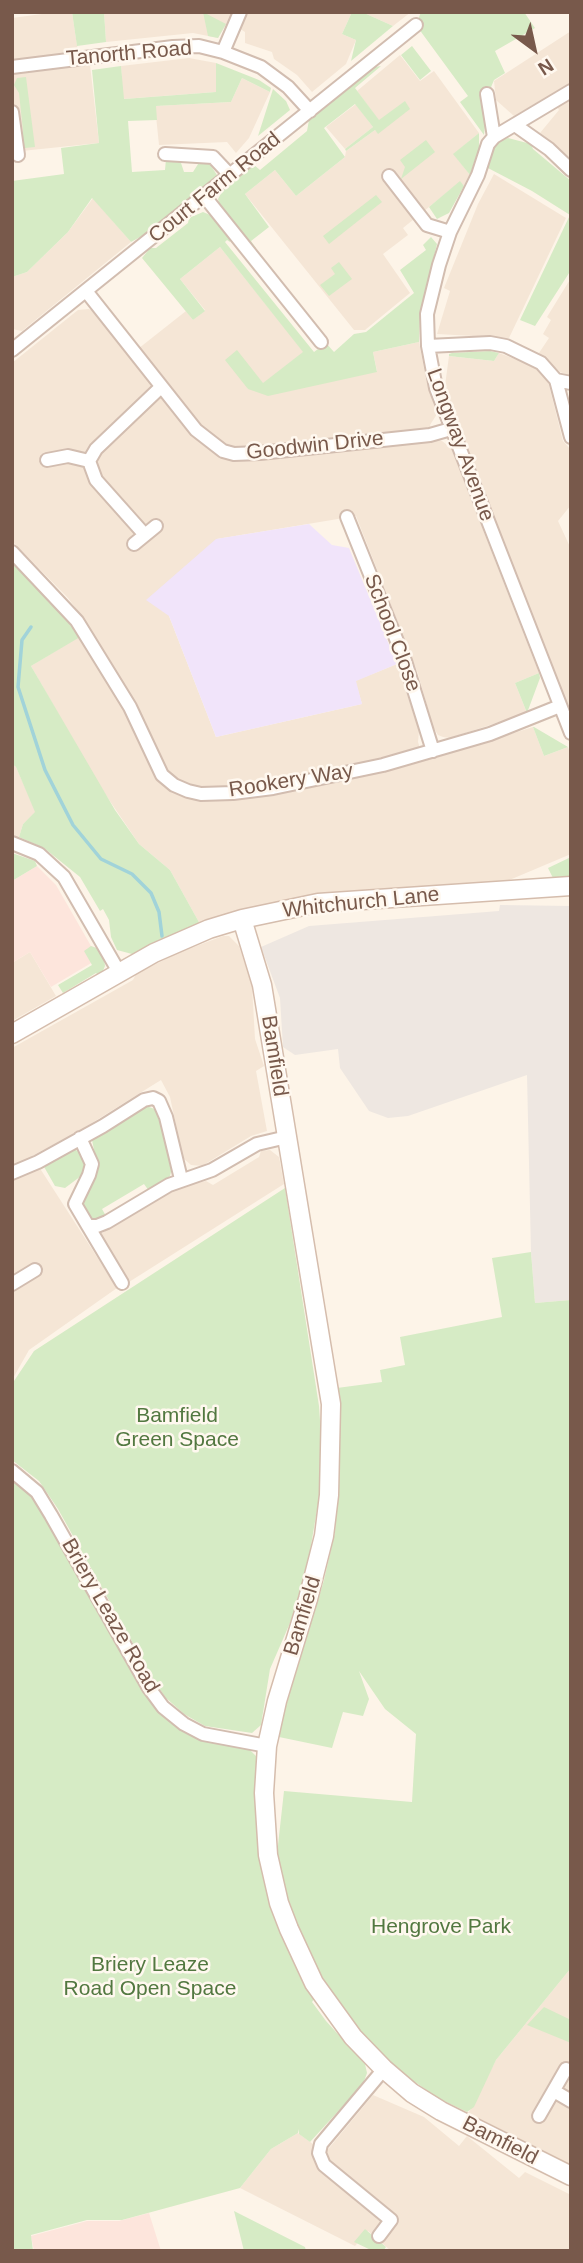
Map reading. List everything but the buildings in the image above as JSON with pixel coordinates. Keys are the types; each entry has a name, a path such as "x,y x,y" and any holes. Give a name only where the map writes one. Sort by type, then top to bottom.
{"street":[{"path":"223,52 240,12"},
{"name":"Court Farm Road","path":"12,350 416,25"},
{"name":"Tanorth Road","path":"12,67 199,46 261,67 274,75 310,111"},
{"path":"487,94 494,137 571,91"},
{"path":"12,111 18,155"},
{"path":"515,125 549,149 571,170"},
{"name":"Longway Avenue","path":"494,137 488,144 478,175 450,232 439,265 427,314 428,346 436,388 451,429 571,733"},
{"path":"165,154 213,156 230,175"},
{"path":"389,176 427,225 450,232"},
{"path":"205,197 321,342"},
{"name":"Goodwin Drive","path":"86,291 161,387 204,438 215,447 234,454 260,453 430,435 451,429"},
{"path":"428,346 490,343 506,346 541,363 556,380 571,437"},
{"path":"556,380 571,383"},
{"path":"89,461 96,449 161,387"},
{"path":"47,460 68,456 89,461"},
{"path":"89,461 96,480 145,535"},
{"name":"School Close","path":"347,517 405,661 433,751"},
{"path":"134,544 156,526"},
{"name":"Rookery Way","path":"12,552 77,621 130,707 162,775 174,785 201,794 273,788 383,765 490,734 560,706"},
{"path":"12,843 39,854 64,877 119,972"},
{"name":"Whitchurch Lane","path":"12,1034 178,941 242,919 318,904 571,886"},
{"name":"Bamfield","path":"242,919 261,985 331,1404 328,1506 320,1556 277,1701 267,1746 264,1793 268,1854 279,1903 314,1983 330,2007 384,2069 412,2093 441,2111 571,2176"},
{"path":"15,1172 144,1100 153,1098 159,1101 166,1117 181,1179"},
{"path":"88,1226 107,1222 181,1179 212,1170 257,1144 287,1137"},
{"path":"80,1138 92,1164 75,1205 122,1283"},
{"path":"12,1284 35,1270"},
{"name":"Briery Leaze Road","path":"12,1471 37,1492 149,1688 163,1707 184,1724 203,1734 267,1746"},
{"path":"379,2236 391,2220 324,2165 319,2153 321,2144 384,2069"},
{"path":"539,2116 566,2069"},
{"path":"554,2091 571,2101"}],"shaded area":[{"path":"72,12 80,65 90,65 99,143 12,152 12,18"},
{"path":"104,12 352,12 342,34 356,40 346,64 312,92 297,75 274,59 272,52 245,43 245,32 228,21 218,38 193,33 106,42"},
{"path":"362,12 411,12 393,26"},
{"path":"571,31 571,159 540,133 559,110 550,95 514,116 496,100 494,81"},
{"path":"400,55 420,81 434,71 479,133 454,154 470,175 464,186 460,182 403,228 408,235 383,254 410,293 365,330 354,330 245,194 275,170 296,196 345,157 346,151 375,130 378,133 405,102 379,121 357,91"},
{"path":"189,58 216,63 216,92 123,99 121,66"},
{"path":"242,78 270,92 249,138 236,153 227,142 159,145 155,106 231,102"},
{"path":"356,104 373,127 345,149 326,127"},
{"path":"494,174 566,218 509,338 437,334 450,291 444,288 478,204"},
{"path":"93,198 131,242 22,331 12,329 12,277 27,272 68,232"},
{"path":"220,247 304,352 263,384 236,351 248,389 377,371 373,352 419,342 426,379 437,414 430,425 434,439 451,448 539,673 515,683 527,713 450,738 438,735 433,727 418,674 356,516 217,539 169,616 216,737 362,704 355,681 397,664 419,731 418,742 424,761 533,727 544,756 568,747 571,755 571,854 507,881 320,893 232,913 200,924 170,870 139,844 97,782 31,666 91,629 68,598 12,541 12,363 78,310 89,309 96,313 129,356 186,311 193,320 205,310 180,279"},
{"path":"571,278 571,376 560,372 539,353 549,338 543,334 551,320 547,317"},
{"path":"499,353 539,371 548,381 563,441 571,450 571,505 558,521 571,549 571,715 444,393 449,356 494,361"},
{"path":"309,524 332,545 349,548 397,664 356,681 362,704 216,737 169,616 146,600 216,539"},
{"path":"12,764 16,767 36,812 23,824 19,837 12,846"},
{"path":"37,866 56,885 91,946 98,948 103,956 51,987 30,952 12,963 12,881"},
{"path":"500,905 571,906 571,1300 535,1303 531,1252 527,1075 408,1116 388,1118 369,1111 340,1068 338,1049 295,1055 283,1047 280,998 261,947 309,926 499,911"},
{"path":"229,936 239,946 252,986 255,1039 264,1066 256,1071 267,1131 251,1136 202,1166 191,1165 183,1158 170,1097 161,1080 79,1131 32,1156 117,1288 29,1350 12,1380 12,1048 133,980 136,974 178,953"},
{"path":"30,952 56,996 12,1021 12,963"},
{"path":"270,1150 279,1157 284,1184 129,1282 99,1235 175,1188 206,1181 213,1185 259,1157 261,1151"},
{"path":"571,1968 571,2165 467,2112 496,2060"},
{"path":"373,2095 424,2117 459,2146 467,2136 519,2178 525,2172 571,2195 571,2251 391,2251 368,2231 355,2246 240,2188 271,2149 298,2133 325,2153"},
{"path":"149,2213 161,2251 34,2251 31,2236 87,2221 119,2221"}],"green space":[{"path":"72,12 104,12 106,42 77,46"},
{"path":"203,12 226,24 218,38 208,36"},
{"path":"352,12 362,12 393,26 351,61 356,40 342,34"},
{"path":"421,12 524,12 535,28 495,51 505,73 494,80 489,92 484,135 460,102 468,96 416,25"},
{"path":"412,46 431,71 420,80 401,55"},
{"path":"216,63 259,80 271,88 270,92 242,78 231,102 156,106 157,120 128,121 132,172 165,170 166,159 176,159 181,163 184,172 193,172 200,161 209,163 217,175 215,180 162,225 131,242 92,198 68,232 27,272 12,277 12,181 64,174 61,148 99,143 92,70 121,66 124,99 216,92"},
{"path":"381,66 355,88 379,120 405,101 410,109 378,134 375,130 346,151 345,149 373,127 355,104 324,128 345,157 296,196 275,170 245,194 269,227 251,241 256,248 253,249 220,209 218,199 223,190 254,165 260,170 307,131 309,120 375,67"},
{"path":"26,77 35,147 25,148 20,135 23,131 19,93 14,85 17,78"},
{"path":"273,89 286,101 290,110 258,136"},
{"path":"479,133 479,148 470,175 453,154"},
{"path":"508,138 531,144 533,149 571,181 571,270 535,326 520,320 570,215 486,167 495,143"},
{"path":"426,140 435,152 401,179 405,167 400,160"},
{"path":"460,181 464,186 449,213 437,219 429,207"},
{"path":"376,195 382,202 329,244 323,236"},
{"path":"203,212 215,217 230,236 230,242 225,242 314,352 326,343 334,352 354,334 366,332 414,293 400,270 426,250 423,245 431,237 437,244 420,315 419,342 373,352 377,372 268,396 248,389 225,360 237,350 263,383 303,352 220,247 180,279 205,311 193,320 142,258 150,248 156,248 188,223 189,218"},
{"path":"339,262 352,279 329,296 320,285 335,274 331,268"},
{"path":"452,353 499,353 494,361 449,356"},
{"path":"12,562 54,604 80,637 31,666 115,810 139,844 170,870 200,924 139,952 132,954 117,950 111,937 109,920 103,909 100,911 80,877 44,848 19,837 23,824 35,812 16,767 12,764"},
{"path":"539,673 540,678 527,713 515,683"},
{"path":"534,727 568,747 544,756"},
{"path":"12,853 35,861 37,866 12,881"},
{"path":"571,857 571,877 553,878 548,868"},
{"path":"91,946 99,949 104,958 102,973 99,976 96,973 63,993 58,985 92,965 84,951"},
{"path":"144,1105 157,1110 160,1115 172,1168 170,1176 149,1191 144,1184 102,1209 106,1216 103,1218 91,1218 82,1202 98,1169 92,1140"},
{"path":"73,1149 81,1152 87,1159 85,1173 65,1188 55,1186 43,1165"},
{"name":"Bamfield Green Space","path":"285,1188 319,1406 320,1492 307,1569 293,1616 270,1669 261,1725 252,1733 205,1726 184,1714 166,1698 154,1681 58,1509 39,1481 12,1460 12,1384 34,1351"},
{"name":"Hengrove Park","path":"531,1252 535,1303 571,1300 571,1968 496,2060 474,2107 467,2112 438,2098 402,2073 344,2012 310,1957 288,1902 277,1854 284,1791 412,1802 416,1734 385,1709 359,1671 369,1699 363,1716 343,1712 332,1748 279,1737 335,1532 340,1447 337,1388 382,1382 380,1370 405,1365 400,1337 502,1317 492,1258"},
{"name":"Briery Leaze Road Open Space","path":"12,1475 19,1479 34,1499 171,1720 190,1734 249,1749 256,1756 259,1851 265,1885 276,1921 299,1975 314,1999 312,2002 365,2064 367,2073 363,2084 310,2142 299,2134 299,2129 298,2133 271,2149 240,2188 122,2220 87,2220 31,2235 33,2251 12,2251"},
{"path":"544,2007 571,2020 571,2043 527,2025"},
{"path":"234,2211 305,2247 306,2251 244,2251"},
{"path":"365,2229 386,2247 383,2251 373,2251 354,2242"}],"waterway":[{"path":"31,627 22,640 18,687 45,770 73,825 101,859 132,874 151,893 159,912 162,936"}]}
